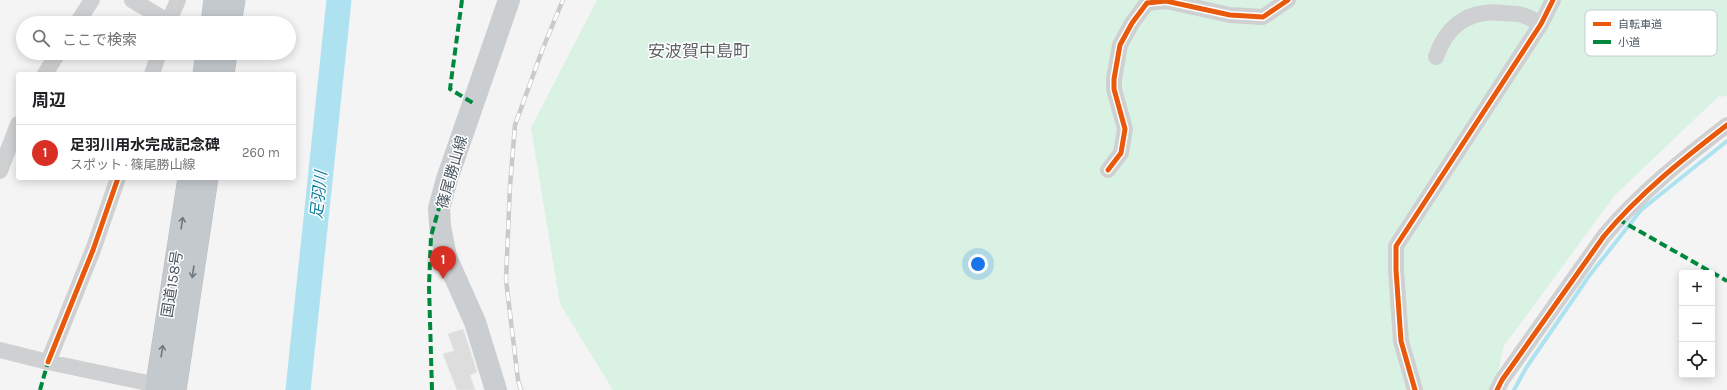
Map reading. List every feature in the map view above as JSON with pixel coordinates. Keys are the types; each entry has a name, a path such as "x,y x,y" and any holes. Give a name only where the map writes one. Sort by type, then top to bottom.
{"highway":[{"path":"213,16 215,0"},
{"path":"231,16 234,0"},
{"path":"204,72 206,60"},
{"path":"223,72 225,60"},
{"name":"国道158号","path":"165,389 207,180"},
{"name":"国道158号","path":"165,389 185,181"}],"main road":[{"name":"篠尾勝山線","path":"496,390 475,322 446,257 440,226 439,208 447,179 509,0"}],"street":[{"path":"82,16 92,0"},
{"path":"132,0 159,16"},
{"path":"171,16 178,0"},
{"path":"1108,170 1121,153 1125,129 1114,89 1114,79 1120,46 1132,23 1147,3 1166,1 1230,15 1263,17 1288,0"},
{"path":"1415,390 1401,341 1396,270 1396,246 1542,24 1553,0"},
{"path":"1436,57 1439,46 1458,22 1475,13 1491,11 1521,14 1542,24"},
{"path":"46,72 54,60"},
{"path":"153,72 157,60"},
{"path":"1497,390 1506,374 1604,236 1618,219 1673,167 1727,125"},
{"path":"0,171 16,129"},
{"path":"48,362 93,250 117,180"},
{"path":"0,350 165,389"}],"green space":[{"path":"597,0 1727,0 1727,96 1718,97 1615,195 1504,346 1494,390 613,390 560,304 531,128"}],"building":[{"path":"463,329 477,372 470,375 475,390 457,390 443,354 454,351 448,334"}],"waterway":[{"name":"足羽川","path":"298,390 339,0"},
{"path":"1514,390 1526,368 1589,276 1641,210 1727,141"}],"railway":[{"path":"521,390 518,380 506,280 510,186 515,125 543,48 563,0"}],"marked path":[{"path":"462,0 450,89 473,103"},
{"path":"432,390 429,286 431,236 439,208"},
{"path":"1618,219 1727,281"},
{"path":"40,390 48,362"}],"cycle path":[{"path":"1108,170 1121,153 1125,129 1114,89 1114,79 1120,45 1132,23 1147,3 1166,1 1230,15 1263,17 1288,0"},
{"path":"1415,390 1401,341 1396,270 1396,246 1541,24 1553,0"},
{"path":"1497,390 1502,380 1604,236 1647,191 1727,125"},
{"path":"48,362 93,250 117,180"}],"place":[{"name":"足羽川用水完成記念碑","path":"443,279"}],"district":[{"name":"安波賀中島町","path":"699,51"}]}
